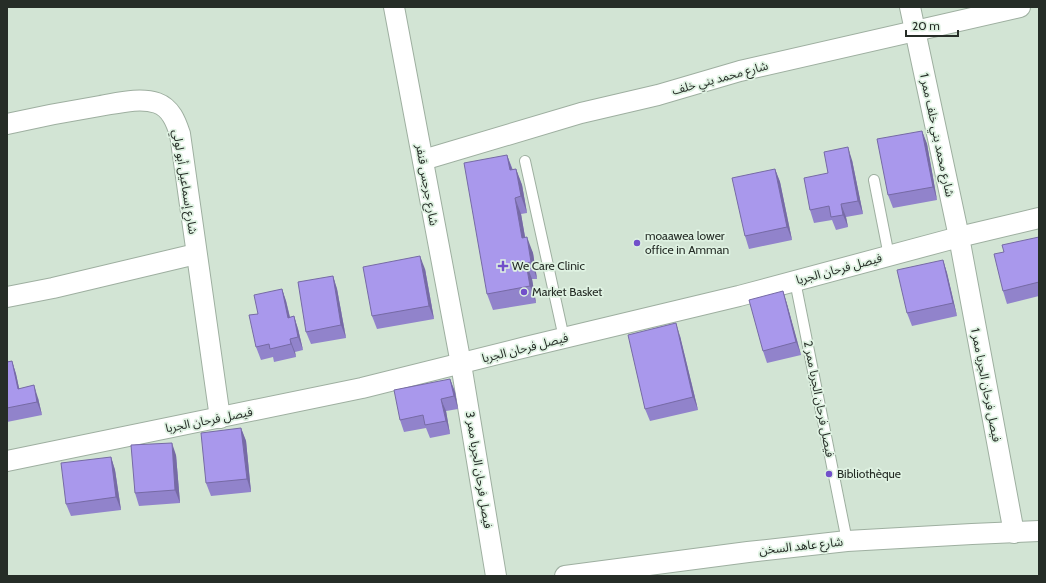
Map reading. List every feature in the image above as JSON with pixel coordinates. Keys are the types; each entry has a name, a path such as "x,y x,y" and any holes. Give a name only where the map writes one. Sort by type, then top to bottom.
{"street":[{"name":"شارع جرجس قنفر","path":"394,7 461,364"},
{"name":"شارع محمد بني خلف ممر 1","path":"910,7 959,237"},
{"name":"شارع محمد بني خلف","path":"423,160 581,113 658,95 740,71 1020,7"},
{"name":"شارع إسماعيل أبو لولي","path":"7,124 122,102 142,101 158,103 168,110 174,118 180,134 220,418"},
{"name":"فيصل فرحان الجربا","path":"7,461 362,388 731,298 959,237 1039,218"},
{"name":"فيصل فرحان الجربا ممر 1","path":"959,237 1014,532"},
{"path":"7,297 53,288 196,254"},
{"name":"فيصل فرحان الجربا ممر 3","path":"461,364 496,576"},
{"name":"شارع عاهد السخن","path":"565,576 748,552 847,541 1039,531"}],"lane":[{"path":"525,161 564,338"},
{"path":"874,180 889,256"},
{"name":"فيصل فرحان الجربا ممر 2","path":"795,281 847,541"}],"building":[{"path":"922,131 933,187 888,195 877,139"},
{"path":"848,147 858,201 841,204 843,215 831,217 829,206 810,210 804,178 828,173 824,152"},
{"path":"507,155 510,170 516,169 521,196 515,198 522,238 527,237 531,262 526,263 530,286 487,294 464,163"},
{"path":"775,169 787,227 745,236 732,178"},
{"path":"1039,237 1039,282 1003,291 994,254 1004,252 1002,245"},
{"path":"420,256 429,306 372,316 363,267"},
{"path":"943,260 953,303 907,313 897,270"},
{"path":"333,276 341,325 306,332 298,282"},
{"path":"282,289 288,318 294,316 298,337 290,339 291,344 270,349 269,344 256,347 249,315 258,314 254,295"},
{"path":"783,291 796,342 763,351 749,300"},
{"path":"676,323 693,397 645,409 628,335"},
{"path":"12,361 18,389 34,385 37,402 7,408 7,362"},
{"path":"450,379 454,396 441,399 446,421 425,425 423,415 400,420 394,390"},
{"path":"241,428 247,479 206,483 201,433"},
{"path":"172,443 175,490 135,493 131,445"},
{"path":"111,457 116,497 66,504 61,463"}],"place":[{"name":"moaawea lower office in Amman","path":"637,243"},
{"name":"We Care Clinic","path":"503,266"},
{"name":"Market Basket","path":"524,292"},
{"name":"Bibliothèque","path":"829,474"}]}
